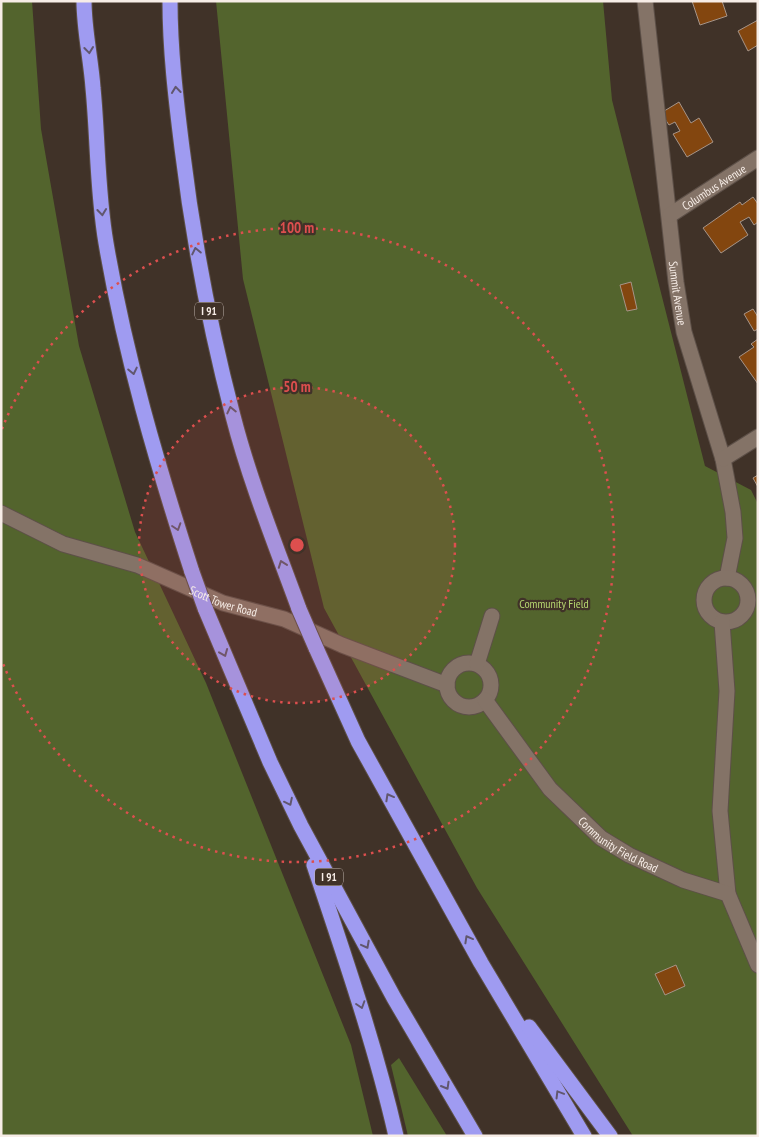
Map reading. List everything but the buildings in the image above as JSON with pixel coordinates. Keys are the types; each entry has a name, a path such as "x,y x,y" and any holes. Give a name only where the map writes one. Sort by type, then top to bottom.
{"highway":[{"name":"I 91","path":"84,1 94,89 98,172 105,242 135,382 163,483 192,572 270,762 301,826 394,998 475,1136"},
{"name":"I 91","path":"170,1 175,78 192,233 210,318 233,417 299,610 358,741 481,963 584,1136"},
{"path":"301,826 364,1013 396,1136"},
{"path":"481,963 610,1136"}],"street":[{"name":"Summit Avenue","path":"645,1 676,282 684,332 724,459 733,512 735,538 727,578"},
{"name":"Columbus Avenue","path":"670,215 758,158"},
{"path":"724,459 758,437"},
{"name":"Scott Tower Road","path":"1,513 63,544 137,565 223,603 284,619 349,647 447,685"},
{"path":"727,578 742,585 748,600 746,608 737,619 722,622 714,619 707,612 704,602 705,593 710,585 718,579 727,578"},
{"path":"477,664 492,616"},
{"path":"722,622 727,691 720,811 728,894 758,965"},
{"path":"477,664 489,676 491,684 490,693 477,705 468,707 453,700 447,685 449,677 460,665 477,664"},
{"name":"Community Field Road","path":"484,700 550,789 601,838 629,855 683,880 728,894"}],"green space":[{"path":"1,1 32,1 41,129 79,346 135,532 206,683 351,1045 373,1136 1,1136"},
{"name":"Community Field","path":"216,1 603,1 612,100 705,466 751,490 758,504 758,1136 633,1136 477,888 324,608 243,279"},
{"path":"399,1058 447,1136 408,1136 391,1065"}]}
